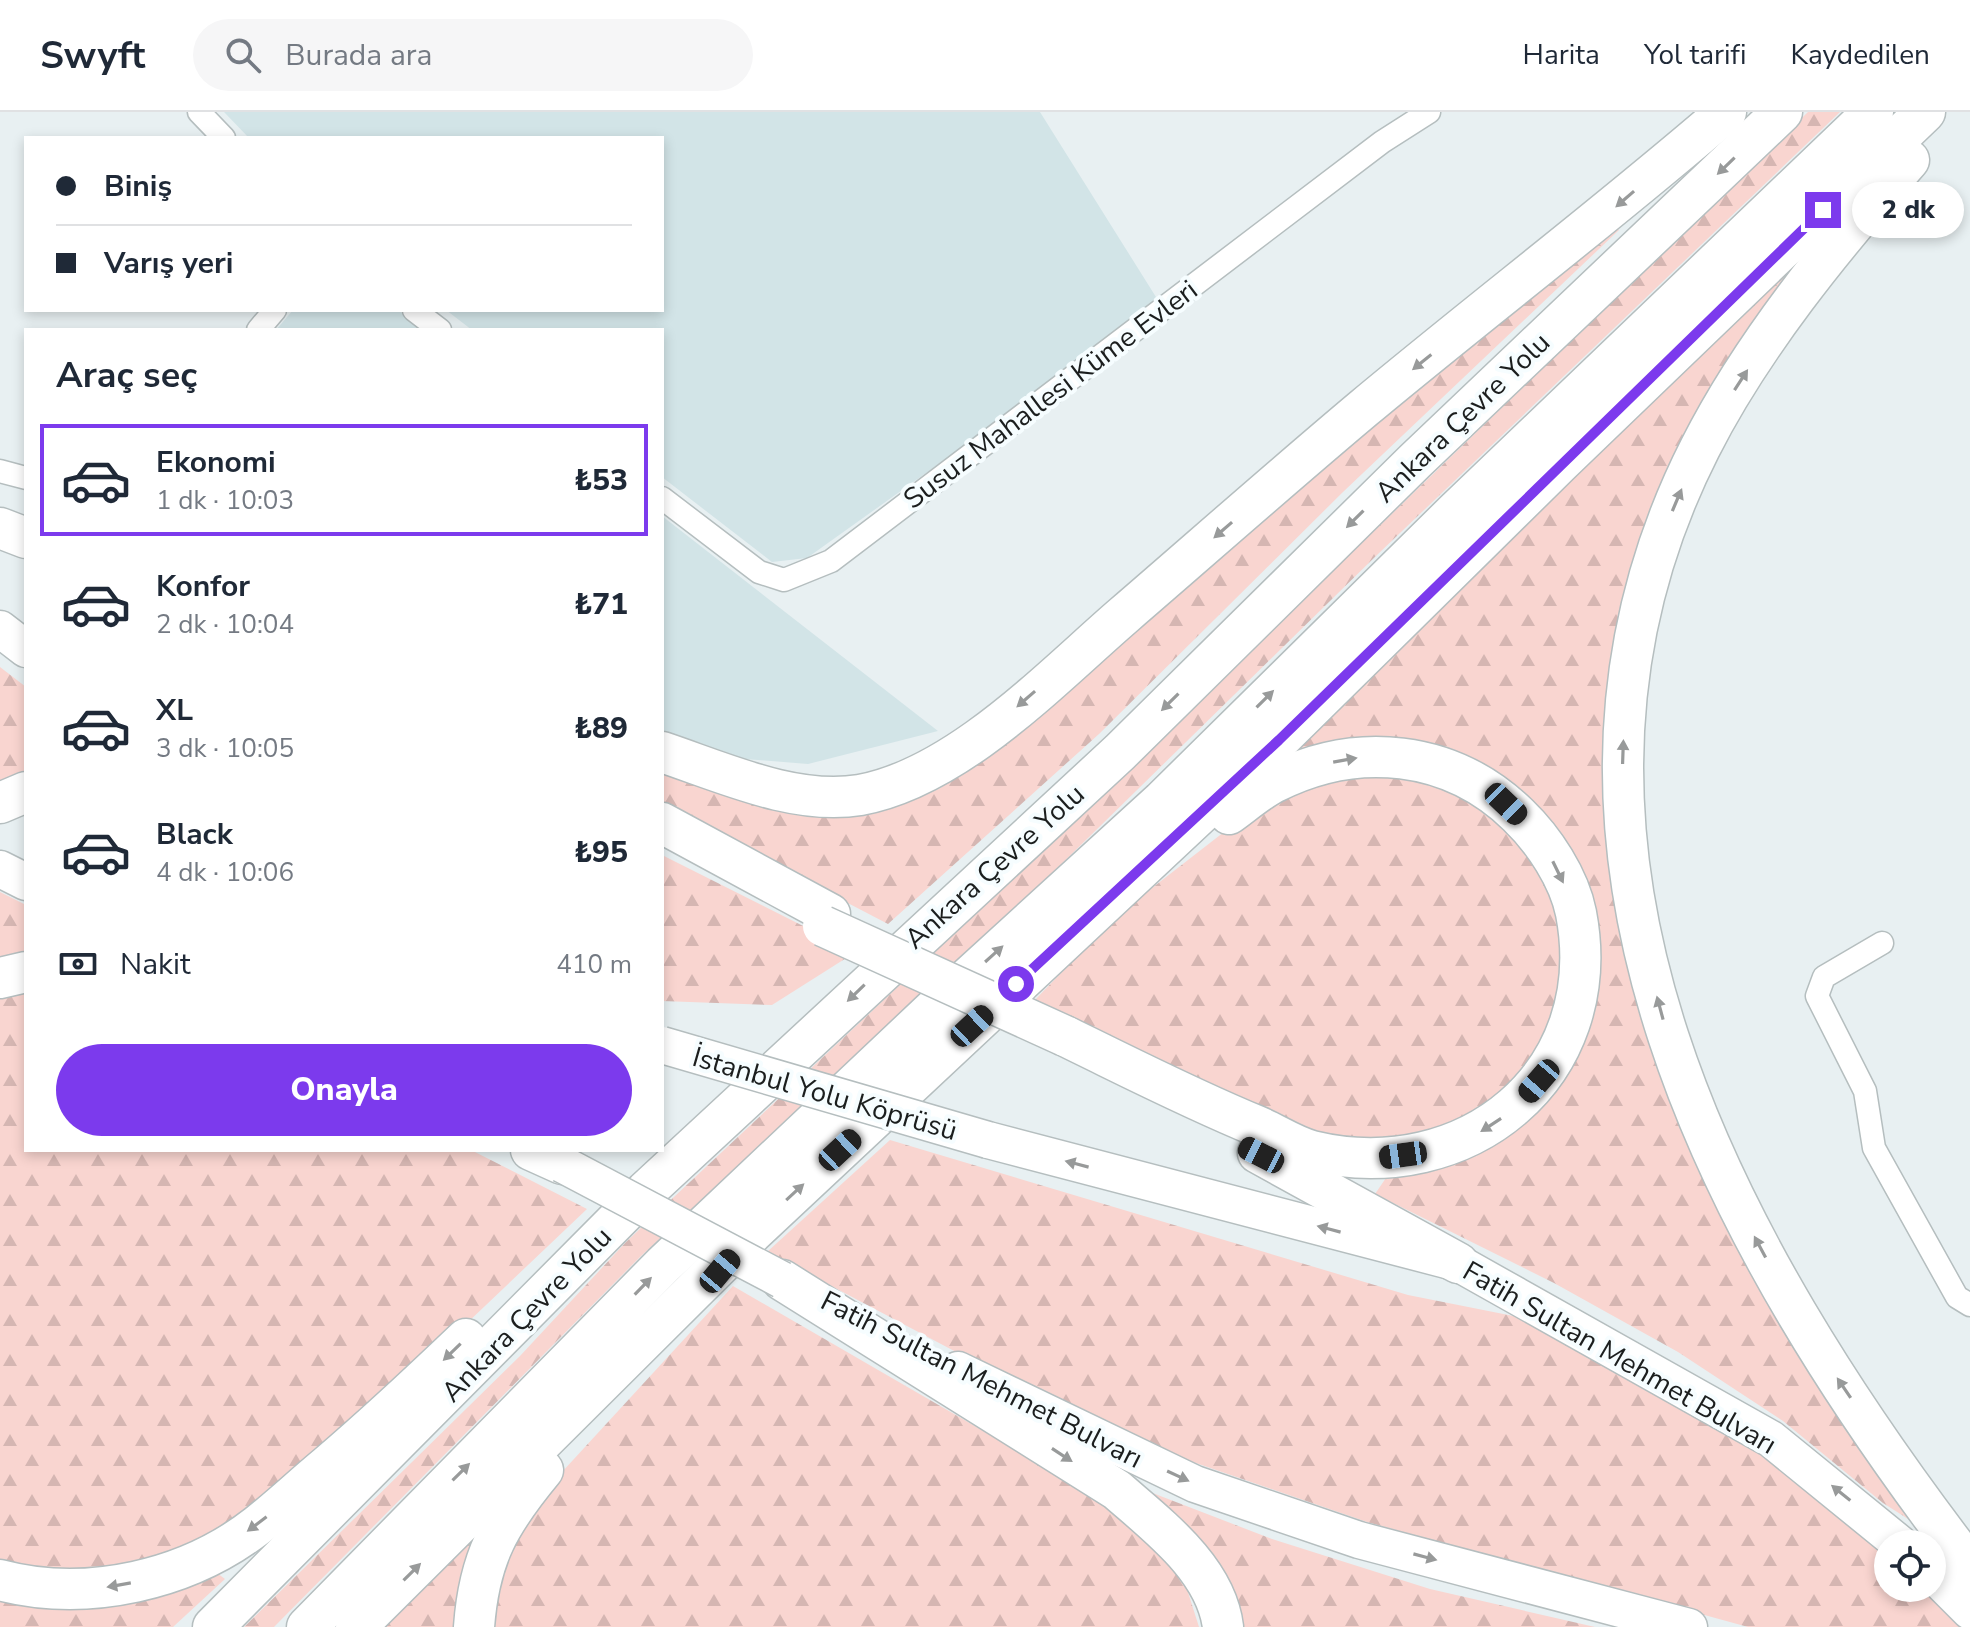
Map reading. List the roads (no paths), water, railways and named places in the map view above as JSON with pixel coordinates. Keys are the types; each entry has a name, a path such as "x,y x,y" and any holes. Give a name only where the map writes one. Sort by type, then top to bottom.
{"highway":[{"path":"664,753 791,792 826,795 859,795 923,773 1014,710 1365,407 1610,212 1726,112"},
{"name":"Ankara Çevre Yolu","path":"213,1627 646,1191 1120,752 1415,461 1782,112"},
{"path":"307,1627 663,1265 923,1019 1162,801 1445,522 1873,112"},
{"path":"356,1627 752,1233 1279,740 1925,112"},
{"path":"1951,112 1826,260 1778,325 1701,446 1673,508 1641,609 1629,669 1622,789 1624,844 1631,896 1669,1044 1699,1121 1728,1185 1798,1316 1905,1478 1970,1566"},
{"path":"0,526 24,530"},
{"path":"0,526 24,537"},
{"path":"0,629 24,647"},
{"path":"664,824 826,920 945,984 1062,1042 1310,1150 1386,1158 1452,1145 1484,1131 1514,1110 1556,1055 1580,985 1581,946 1575,909 1546,847 1529,826 1485,788 1451,769 1416,759 1348,758 1272,783 1229,814 1107,911 1024,991 906,1088"},
{"path":"0,803 24,793"},
{"path":"664,843 826,920"},
{"path":"0,869 24,881"},
{"path":"0,978 24,972"},
{"path":"1062,1042 1458,1263"},
{"name":"İstanbul Yolu Köprüsü","path":"664,1046 988,1140"},
{"path":"0,1580 58,1588 105,1587 137,1581 194,1563 257,1526 354,1443 446,1358 623,1184 785,1062"},
{"name":"Fatih Sultan Mehmet Bulvarı","path":"988,1140 1458,1263 1771,1439 1883,1530"},
{"path":"543,1155 782,1280 1117,1490 1155,1523 1204,1578 1221,1613 1223,1627"},
{"path":"474,1627 477,1589 491,1542 526,1490 752,1233"},
{"name":"Fatih Sultan Mehmet Bulvarı","path":"782,1280 1001,1393 1195,1484 1359,1540 1689,1627"},
{"path":"1946,1587 1970,1611"}],"street":[{"path":"199,112 222,136"},
{"name":"Susuz Mahallesi Küme Evleri","path":"664,500 759,572 784,580 831,561 1382,142 1429,112"},
{"path":"260,328 273,312"},
{"path":"417,312 437,328"},
{"path":"0,471 24,477"},
{"path":"1882,943 1824,977 1817,996 1865,1091 1874,1148 1957,1297 1970,1305"}]}
